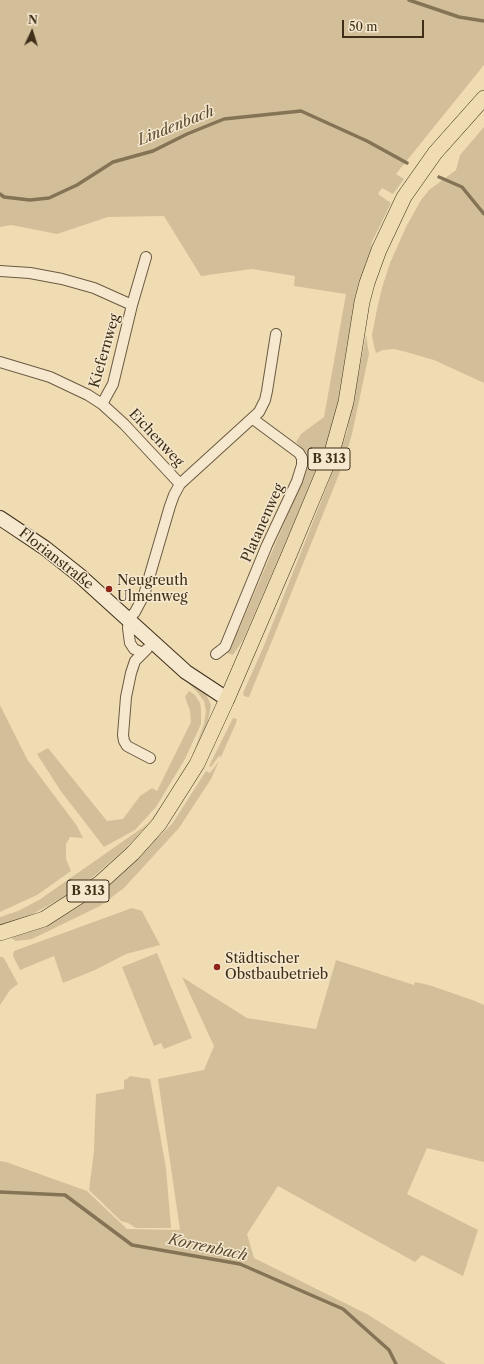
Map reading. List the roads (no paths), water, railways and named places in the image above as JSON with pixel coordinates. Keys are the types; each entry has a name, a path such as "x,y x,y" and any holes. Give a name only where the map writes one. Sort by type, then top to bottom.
{"main road":[{"name":"B 313","path":"0,933 44,919 100,883 132,853 159,824 197,764 227,699 317,489 336,440 346,402 362,302 368,278 378,250 404,197 435,153 484,98"}],"street":[{"name":"Kiefernweg","path":"102,404 113,384 132,305 146,258"},
{"name":"Kiefernweg","path":"0,271 30,273 62,279 94,288 132,305"},
{"path":"180,484 259,412 266,397 276,334"},
{"name":"Eichenweg","path":"0,362 50,377 81,391 102,404 124,424 180,484 170,506 144,595 138,608 129,619"},
{"name":"Platanenweg","path":"216,654 225,647 267,545 297,481 302,465 302,458 299,453 253,419"},
{"name":"Florianstraße","path":"0,518 45,548 67,565 129,619 186,672 227,699"},
{"path":"129,619 128,628 130,643 134,649 143,653"},
{"path":"150,758 126,746 123,735 129,678 135,661 154,642"}],"waterway":[{"path":"409,0 459,17 484,21"},
{"name":"Lindenbach","path":"0,194 4,197 30,200 49,198 77,185 113,162 153,151 187,134 224,119 301,111 367,141 407,163"},
{"name":"Lindenbach","path":"439,177 462,187 484,214"},
{"name":"Korrenbach","path":"0,1192 65,1195 132,1245 240,1264 343,1309 389,1350 396,1364"}],"place":[{"name":"Neugreuth Ulmenweg","path":"109,589"},
{"name":"Städtischer Obstbaubetrieb","path":"217,967"}]}
